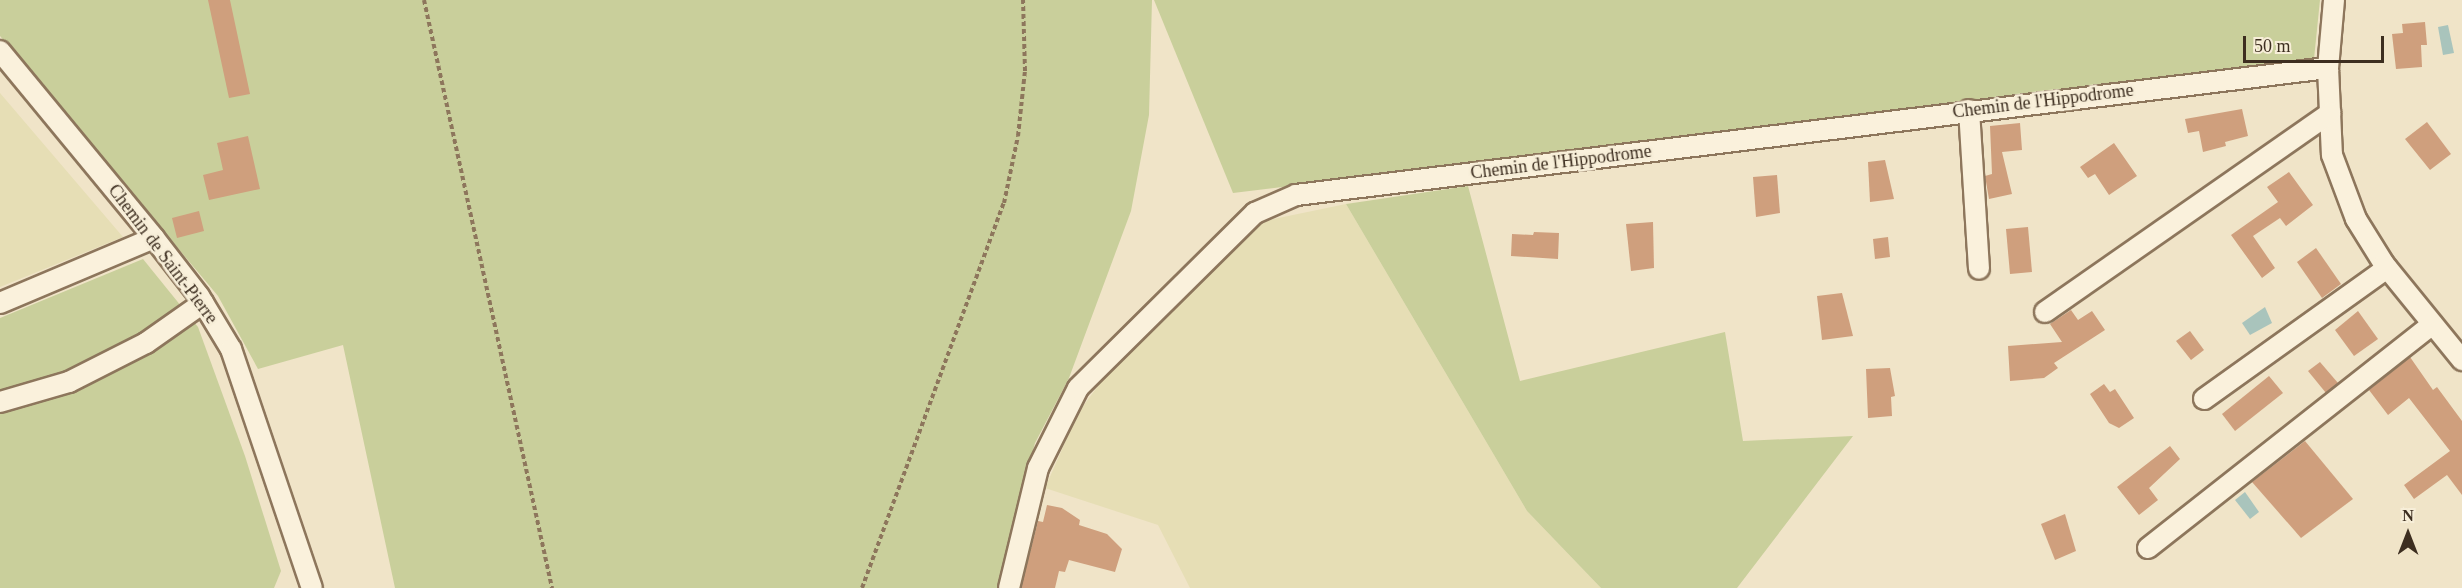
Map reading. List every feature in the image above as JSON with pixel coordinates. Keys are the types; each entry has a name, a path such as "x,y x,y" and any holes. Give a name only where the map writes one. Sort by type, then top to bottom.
{"street":[{"path":"2334,0 2328,68 2332,155 2356,219 2387,268 2462,360"},
{"name":"Chemin de Saint-Pierre","path":"0,51 154,238 203,303 231,349 310,588"},
{"name":"Chemin de l'Hippodrome","path":"1009,588 1038,468 1078,388 1255,213 1296,195 1969,110 2328,68"},
{"path":"1969,110 1979,269"},
{"path":"2045,312 2330,113"},
{"path":"0,303 154,238"},
{"path":"2204,399 2387,268"},
{"path":"0,402 69,381 146,343 203,303"},
{"path":"2148,548 2433,324"}],"path":[{"path":"424,0 552,588"},
{"path":"862,588 1004,202 1018,136 1025,71 1023,0"}],"shaded area":[{"path":"0,93 123,237 0,287"},
{"path":"1346,204 1527,511 1601,588 1190,588 1158,525 1045,488 1078,413 1103,379 1264,221"}],"green space":[{"path":"0,0 1152,0 1149,115 1131,211 1069,378 1035,443 998,588 395,588 343,345 258,369 218,296 0,36"},
{"path":"1154,0 2320,0 2314,59 1233,193"},
{"path":"1468,186 1520,381 1725,332 1743,441 1853,436 1737,588 1601,588 1527,511 1346,204"},
{"path":"143,259 198,327 245,456 281,571 274,588 0,588 0,318"}],"water":[{"path":"2448,25 2454,53 2443,55 2438,27"},
{"path":"2265,307 2272,323 2250,335 2242,323"},
{"path":"2245,492 2259,512 2250,519 2235,500"}],"building":[{"path":"208,0 230,0 250,94 229,98"},
{"path":"2425,22 2427,45 2421,45 2422,67 2396,69 2392,34 2403,33 2402,24"},
{"path":"2242,109 2248,136 2225,142 2226,146 2203,152 2199,131 2188,133 2185,119"},
{"path":"2427,122 2451,154 2430,170 2405,139"},
{"path":"2020,123 2022,150 2002,152 2012,194 1989,199 1985,176 1992,174 1990,126"},
{"path":"248,136 260,189 209,200 203,175 223,170 217,143"},
{"path":"2114,143 2137,176 2109,195 2095,174 2088,178 2080,167"},
{"path":"1885,160 1894,199 1870,202 1868,162"},
{"path":"2289,172 2313,205 2286,226 2280,218 2253,236 2275,268 2262,278 2231,235 2278,202 2267,187"},
{"path":"1777,175 1780,213 1756,217 1753,177"},
{"path":"199,211 204,231 177,238 172,218"},
{"path":"1653,222 1654,268 1631,271 1626,224"},
{"path":"2028,227 2032,272 2010,274 2006,229"},
{"path":"1534,232 1559,233 1558,259 1511,256 1512,234 1533,235"},
{"path":"1888,237 1890,257 1875,259 1873,239"},
{"path":"2316,248 2341,284 2322,298 2297,262"},
{"path":"1842,293 1853,336 1822,340 1817,296"},
{"path":"2071,310 2078,320 2092,311 2105,330 2054,363 2058,368 2044,378 2010,381 2008,346 2062,342 2050,324"},
{"path":"2358,311 2378,339 2354,356 2335,330"},
{"path":"2190,331 2204,350 2191,360 2176,341"},
{"path":"2410,357 2433,390 2437,387 2462,421 2462,495 2447,475 2414,499 2404,485 2450,451 2409,398 2388,415 2369,390"},
{"path":"2320,362 2338,383 2326,393 2308,371"},
{"path":"1890,368 1895,396 1891,397 1892,416 1868,418 1866,369"},
{"path":"2269,376 2283,393 2235,431 2222,414"},
{"path":"2104,384 2110,392 2115,389 2134,418 2119,428 2109,423 2090,394"},
{"path":"2305,441 2353,499 2301,538 2252,482"},
{"path":"2170,446 2180,459 2149,488 2158,500 2139,515 2117,487"},
{"path":"1047,505 1062,508 1080,520 1079,525 1107,534 1122,549 1115,572 1069,560 1065,572 1059,571 1055,588 1021,588 1038,521 1043,522"},
{"path":"2065,514 2076,551 2055,560 2041,524"}]}
